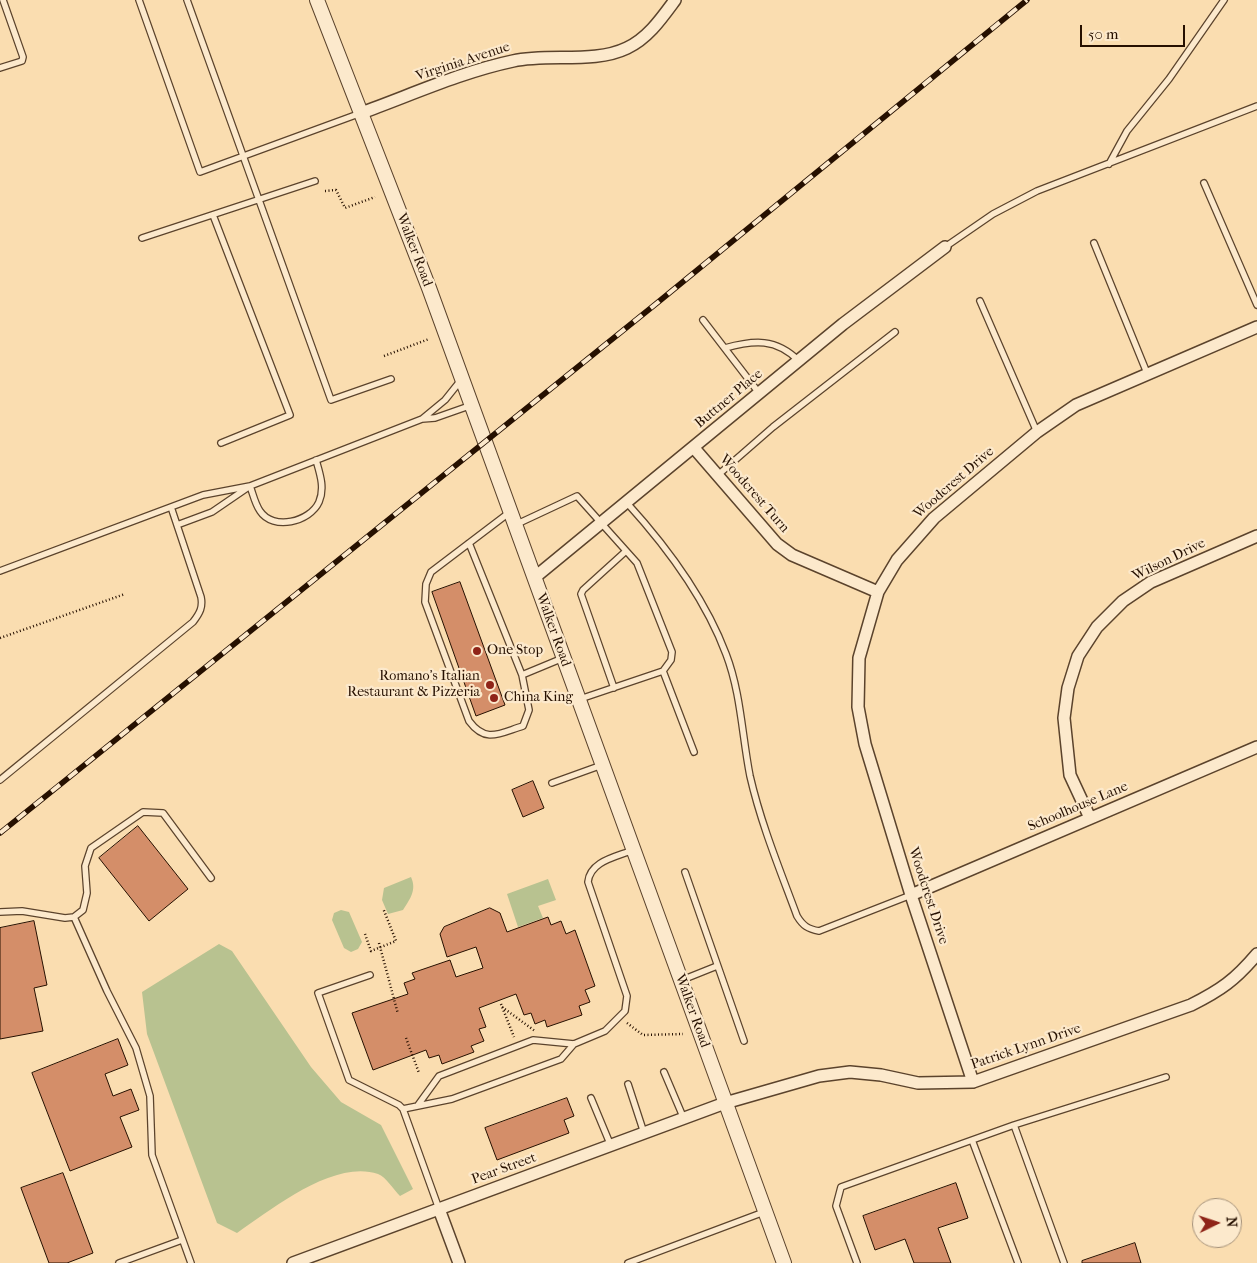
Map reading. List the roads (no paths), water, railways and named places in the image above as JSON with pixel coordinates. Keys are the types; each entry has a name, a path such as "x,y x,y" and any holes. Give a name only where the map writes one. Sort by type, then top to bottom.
{"street":[{"name":"Walker Road","path":"317,0 472,405 784,1263"},
{"name":"Virginia Avenue","path":"361,113 464,75 514,61 536,57 597,56 627,48 643,38 658,23 675,0"},
{"name":"Buttner Place","path":"534,578 843,324 945,246"},
{"name":"Woodcrest Drive","path":"973,1082 911,895 864,744 858,707 859,658 878,592 897,560 934,518 1037,432 1076,405 1147,372 1257,327"},
{"name":"Woodcrest Turn","path":"694,448 777,544 792,555 878,592"},
{"name":"Wilson Drive","path":"1090,818 1070,775 1064,718 1068,688 1078,656 1097,627 1123,600 1151,582 1257,536"},
{"name":"Schoolhouse Lane","path":"911,895 1257,747"},
{"name":"Patrick Lynn Drive","path":"725,1103 819,1076 850,1072 881,1075 918,1083 973,1082 1191,1006 1220,991 1240,974 1257,954"},
{"name":"Pear Street","path":"293,1263 725,1103"},
{"path":"439,1209 459,1263"}],"lane":[{"path":"0,68 22,61 23,57 3,0"},
{"path":"139,0 200,172 361,113"},
{"path":"187,0 331,400 391,379"},
{"path":"1109,164 1127,131 1169,80 1224,0"},
{"path":"945,246 993,214 1036,191 1257,106"},
{"path":"142,238 314,181"},
{"path":"1204,183 1257,305"},
{"path":"213,215 290,415 221,443"},
{"path":"1094,243 1147,372"},
{"path":"980,301 1037,432"},
{"path":"703,320 760,394"},
{"path":"718,475 773,427 895,332"},
{"path":"725,348 747,342 770,344 786,348 799,361"},
{"path":"422,419 446,400 462,378"},
{"path":"0,571 203,494 250,486 422,419 434,418 472,405"},
{"path":"250,486 259,511 269,520 280,522 304,517 319,502 322,489 316,460"},
{"path":"177,525 212,512 250,486"},
{"path":"469,543 522,675 529,710 523,726 493,736 478,732 469,722 425,602 426,584 431,572 469,543 513,518 576,496 637,562 672,652 671,660 663,671 579,700"},
{"path":"627,502 657,536 702,602 726,655 734,684 750,775 758,807 797,916 802,924 809,929 819,931 911,895"},
{"path":"0,780 193,622 198,615 202,605 201,597 171,507"},
{"path":"614,688 581,594 583,590 626,551"},
{"path":"522,675 563,658"},
{"path":"663,671 694,752"},
{"path":"552,783 602,765"},
{"path":"0,912 22,911 65,918 74,916 83,910 87,893 85,866 92,848 143,812 163,812 211,878"},
{"path":"403,1110 418,1105 452,1099 561,1059 574,1044 605,1031 620,1017 627,1004 628,996 588,882 589,873 593,867 633,850"},
{"path":"685,872 744,1041"},
{"path":"74,916 107,990 136,1048 150,1096 152,1155 191,1263"},
{"path":"681,981 717,966"},
{"path":"370,975 318,993 349,1080 399,1105 403,1110 439,1209"},
{"path":"418,1105 439,1076 533,1040 574,1044"},
{"path":"664,1072 684,1118"},
{"path":"857,1263 836,1206 841,1187 1014,1125 1166,1077"},
{"path":"628,1084 644,1133"},
{"path":"591,1098 611,1146"},
{"path":"1014,1125 1064,1263"},
{"path":"972,1140 1018,1263"},
{"path":"628,1263 765,1212"},
{"path":"119,1263 182,1240"}],"railway":[{"path":"0,833 657,303 1027,0"}],"place":[{"name":"One Stop","path":"477,651"},
{"name":"Romano’s Italian Restaurant & Pizzeria","path":"490,685"},
{"name":"China King","path":"494,698"}]}
